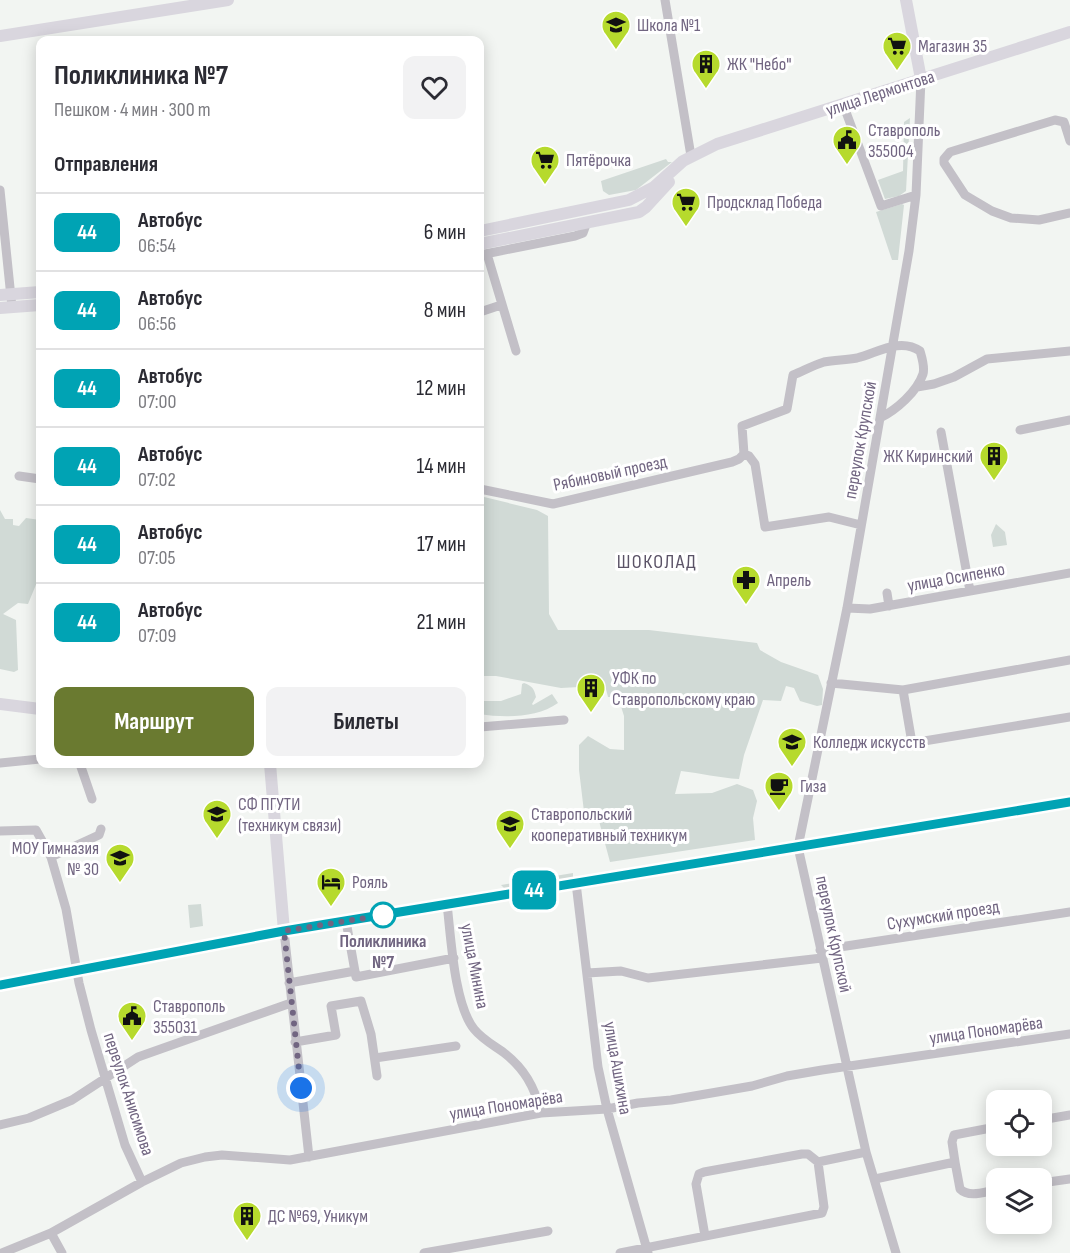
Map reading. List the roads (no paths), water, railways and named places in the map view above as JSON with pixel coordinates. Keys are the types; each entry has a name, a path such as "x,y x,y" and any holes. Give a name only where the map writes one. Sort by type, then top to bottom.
{"main road":[{"path":"0,36 220,0"},
{"path":"906,0 921,80"},
{"name":"улица Лермонтова","path":"484,230 629,200 654,187 683,161 717,144 1070,32"},
{"name":"улица Лермонтова","path":"484,250 587,222 631,214 646,207 691,156"},
{"path":"629,200 641,205 631,214"},
{"path":"5,301 36,293"},
{"path":"5,301 36,305"},
{"path":"0,704 36,708"},
{"path":"270,768 284,931"},
{"path":"0,985 284,931 1070,802"}],"street":[{"path":"665,0 691,156"},
{"path":"843,104 882,206 916,195 921,80"},
{"path":"1070,141 1064,122 1055,120 950,152 944,159 944,163 965,195 992,211 1011,218 1039,220 1070,213"},
{"path":"0,190 5,301"},
{"name":"переулок Крупской","path":"896,1253 866,1152 798,847 847,608 907,264 916,195"},
{"path":"484,257 516,351"},
{"path":"484,311 501,305"},
{"path":"861,525 829,517 765,527 755,464 749,456 744,454 742,426 787,409 794,375 822,363 857,358 877,350 904,345 914,346 920,351 924,372 917,387 891,413 880,418"},
{"path":"917,387 954,377 987,359 1070,351"},
{"path":"1020,430 1070,420"},
{"path":"941,432 970,591"},
{"name":"Рябиновый проезд","path":"484,490 554,504 732,462 744,454"},
{"path":"19,476 36,478"},
{"name":"улица Осипенко","path":"847,608 870,609 1070,573"},
{"path":"887,594 889,606"},
{"path":"831,683 903,690 1070,660"},
{"path":"903,690 912,743 1070,717"},
{"path":"484,727 564,720"},
{"path":"0,763 36,759"},
{"path":"82,768 92,799"},
{"path":"51,857 92,840 99,836 101,829"},
{"name":"переулок Анисимова","path":"0,831 36,830 51,857 66,909 77,971 105,1079 125,1145 142,1182"},
{"name":"улица Ашихина","path":"576,884 598,1067 606,1109 648,1250"},
{"name":"улица Минина","path":"447,904 463,1010 484,1040 517,1064 535,1090 541,1113"},
{"name":"Сухумский проезд","path":"586,973 621,971 648,978 821,954 1070,912"},
{"path":"346,921 356,976 454,958"},
{"path":"284,931 309,1157"},
{"path":"289,983 355,971"},
{"path":"295,1042 336,1035 331,1006 361,1000 371,1034 377,1076"},
{"path":"0,1125 29,1118 72,1100 138,1057 291,1004"},
{"name":"улица Пономарёва","path":"2,1253 51,1233 181,1163 205,1157 222,1155 290,1160 541,1113 606,1109 742,1088 787,1076 1070,1034"},
{"path":"375,1058 456,1046"},
{"path":"1052,1118 1070,1115"},
{"path":"986,1129 954,1135 952,1142 960,1189 970,1194 986,1192"},
{"path":"818,1162 866,1152"},
{"path":"620,1253 648,1250 705,1236 822,1213 824,1207 818,1162 808,1154 802,1154 699,1174 696,1184 705,1236"},
{"path":"875,1179 955,1162"},
{"path":"1052,1181 1070,1179"},
{"path":"424,1253 548,1231"},
{"path":"51,1233 62,1253"}],"place":[{"name":"Школа №1","path":"616,50"},
{"name":"Магазин 35","path":"897,72"},
{"name":"ЖК \"Небо\"","path":"706,90"},
{"name":"Ставрополь 355004","path":"847,166"},
{"name":"Пятёрочка","path":"545,186"},
{"name":"Продсклад Победа","path":"686,228"},
{"name":"ЖК Киринский","path":"994,482"},
{"name":"Апрель","path":"746,606"},
{"name":"УФК по Ставропольскому краю","path":"591,714"},
{"name":"Колледж искусств","path":"792,768"},
{"name":"Гиза","path":"779,812"},
{"name":"СФ ПГУТИ (техникум связи)","path":"217,840"},
{"name":"Ставропольский кооперативный техникум","path":"510,850"},
{"name":"МОУ Гимназия № 30","path":"120,884"},
{"name":"Рояль","path":"331,908"},
{"name":"Поликлиника №7","path":"383,915"},
{"name":"Ставрополь 355031","path":"132,1042"},
{"name":"ДС №69, Уникум","path":"247,1242"}],"district":[{"name":"ШОКОЛАД","path":"657,561"}]}
